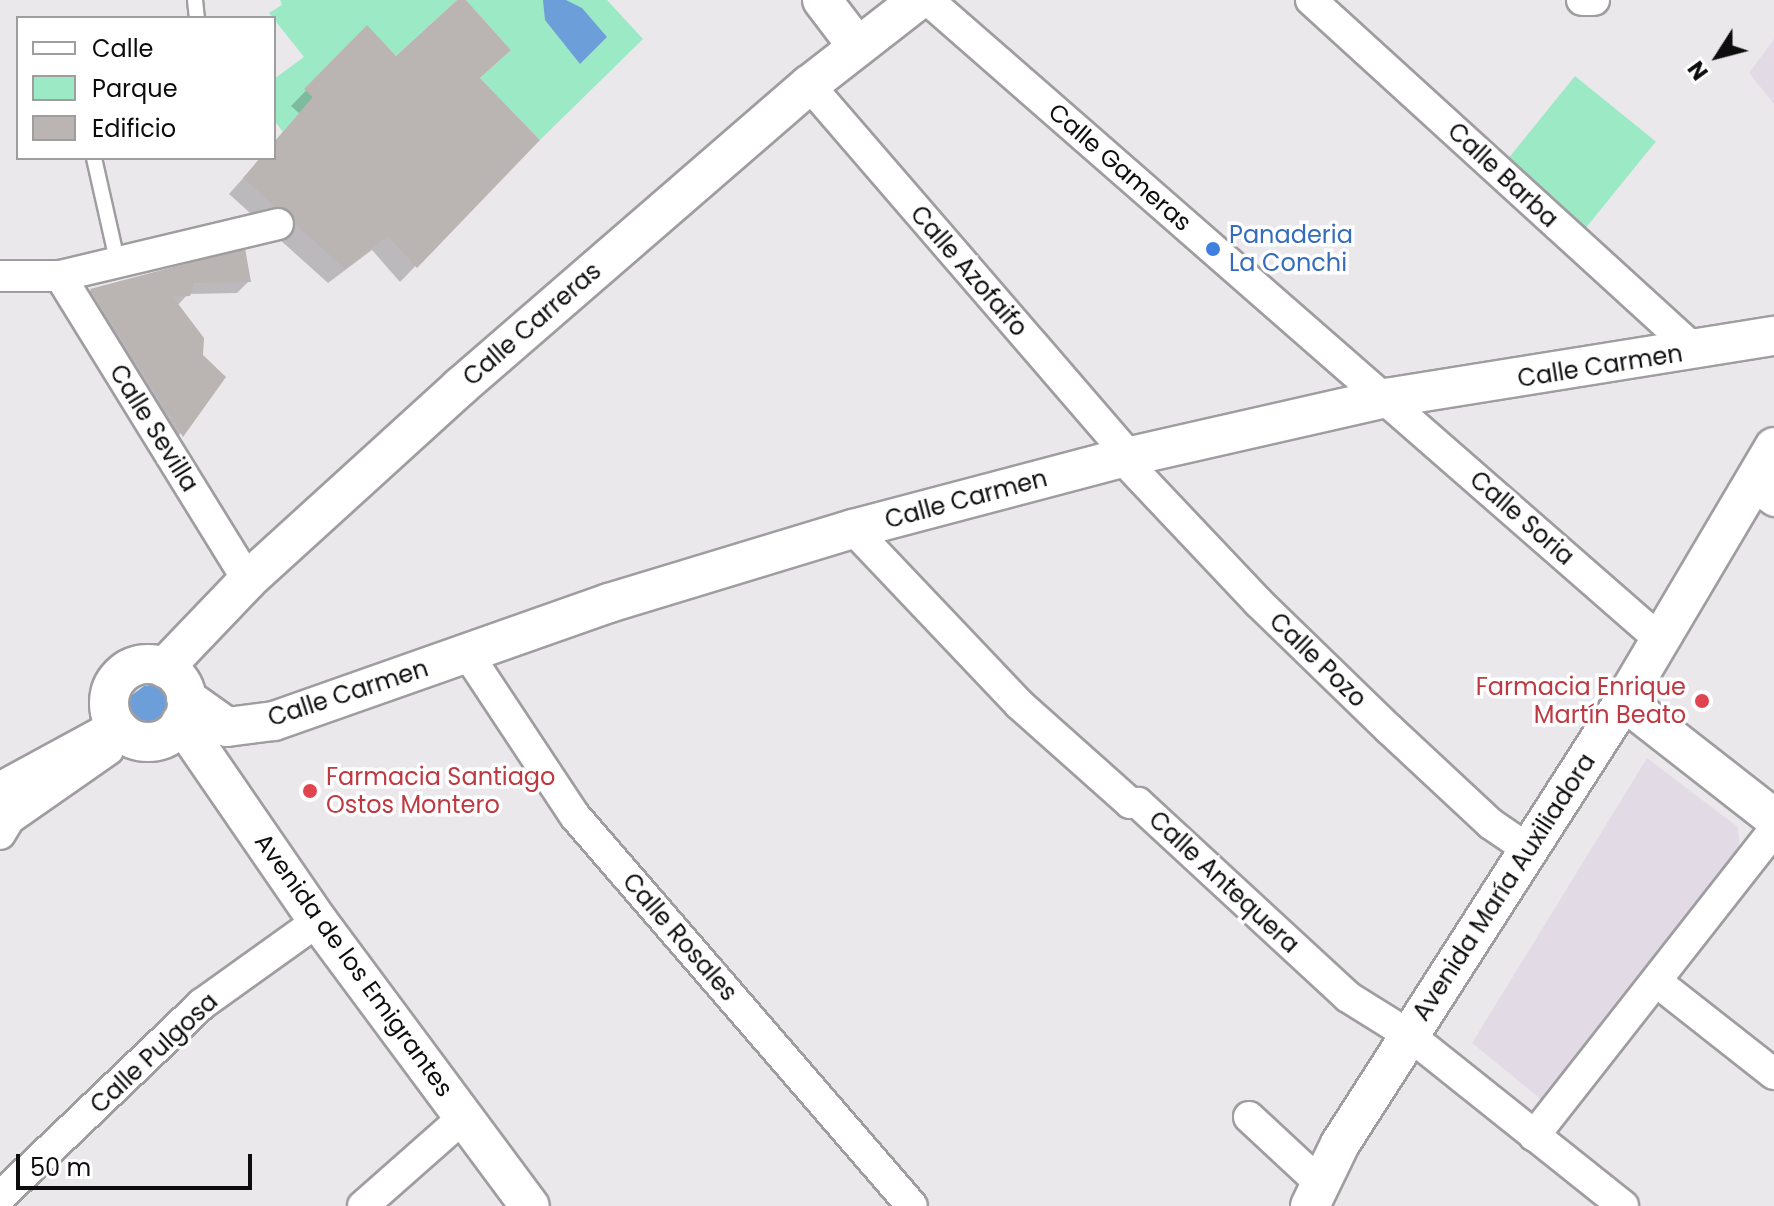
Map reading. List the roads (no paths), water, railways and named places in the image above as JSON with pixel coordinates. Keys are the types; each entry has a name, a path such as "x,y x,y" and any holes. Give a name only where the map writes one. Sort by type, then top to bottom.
{"street":[{"path":"822,0 857,46"},
{"name":"Calle Carreras","path":"164,668 248,580 809,85 918,0"},
{"name":"Calle Gameras","path":"928,0 1386,398"},
{"name":"Calle Barba","path":"1311,0 1696,351"},
{"path":"1582,0 1594,0"},
{"name":"Calle Azofaifo","path":"809,85 1126,457"},
{"path":"0,276 60,276 278,224"},
{"name":"Calle Sevilla","path":"60,276 248,580"},
{"name":"Calle Carmen","path":"184,710 227,727 274,721 609,603 853,529 1126,457 1386,398 1696,351 1774,336"},
{"name":"Calle Soria","path":"1386,398 1658,638"},
{"name":"Avenida María Auxiliadora","path":"1315,1195 1409,1035 1526,848 1624,701 1658,638 1764,494 1774,447"},
{"name":"Calle Pozo","path":"1126,457 1357,698 1491,824 1526,848"},
{"name":"Calle Antequera","path":"853,529 1019,704 1130,803 1138,803 1348,997 1409,1035 1623,1206"},
{"name":"Calle Rosales","path":"467,653 575,816 912,1206"},
{"path":"0,792 122,732 163,739 184,710 174,675 164,668 138,665 117,679 109,703 122,732"},
{"path":"1624,701 1774,818"},
{"name":"Avenida de los Emigrantes","path":"184,710 318,921 530,1206"},
{"path":"0,834 9,819 122,732"},
{"path":"1534,1136 1774,830"},
{"name":"Calle Pulgosa","path":"0,1197 202,1004 318,921"},
{"path":"1657,982 1774,1074"},
{"path":"363,1206 464,1117"},
{"path":"1249,1117 1315,1195"}],"lane":[{"path":"94,160 117,260"}],"water":[{"path":"543,0 566,0 582,8 607,37 580,64 545,20"},
{"path":"164,683 174,689 167,721 130,729 119,714 128,698 144,686"}],"place":[{"name":"Panaderia La Conchi","path":"1213,249"},
{"name":"Farmacia Enrique Martín Beato","path":"1702,701"},
{"name":"Farmacia Santiago Ostos Montero","path":"310,791"}]}
